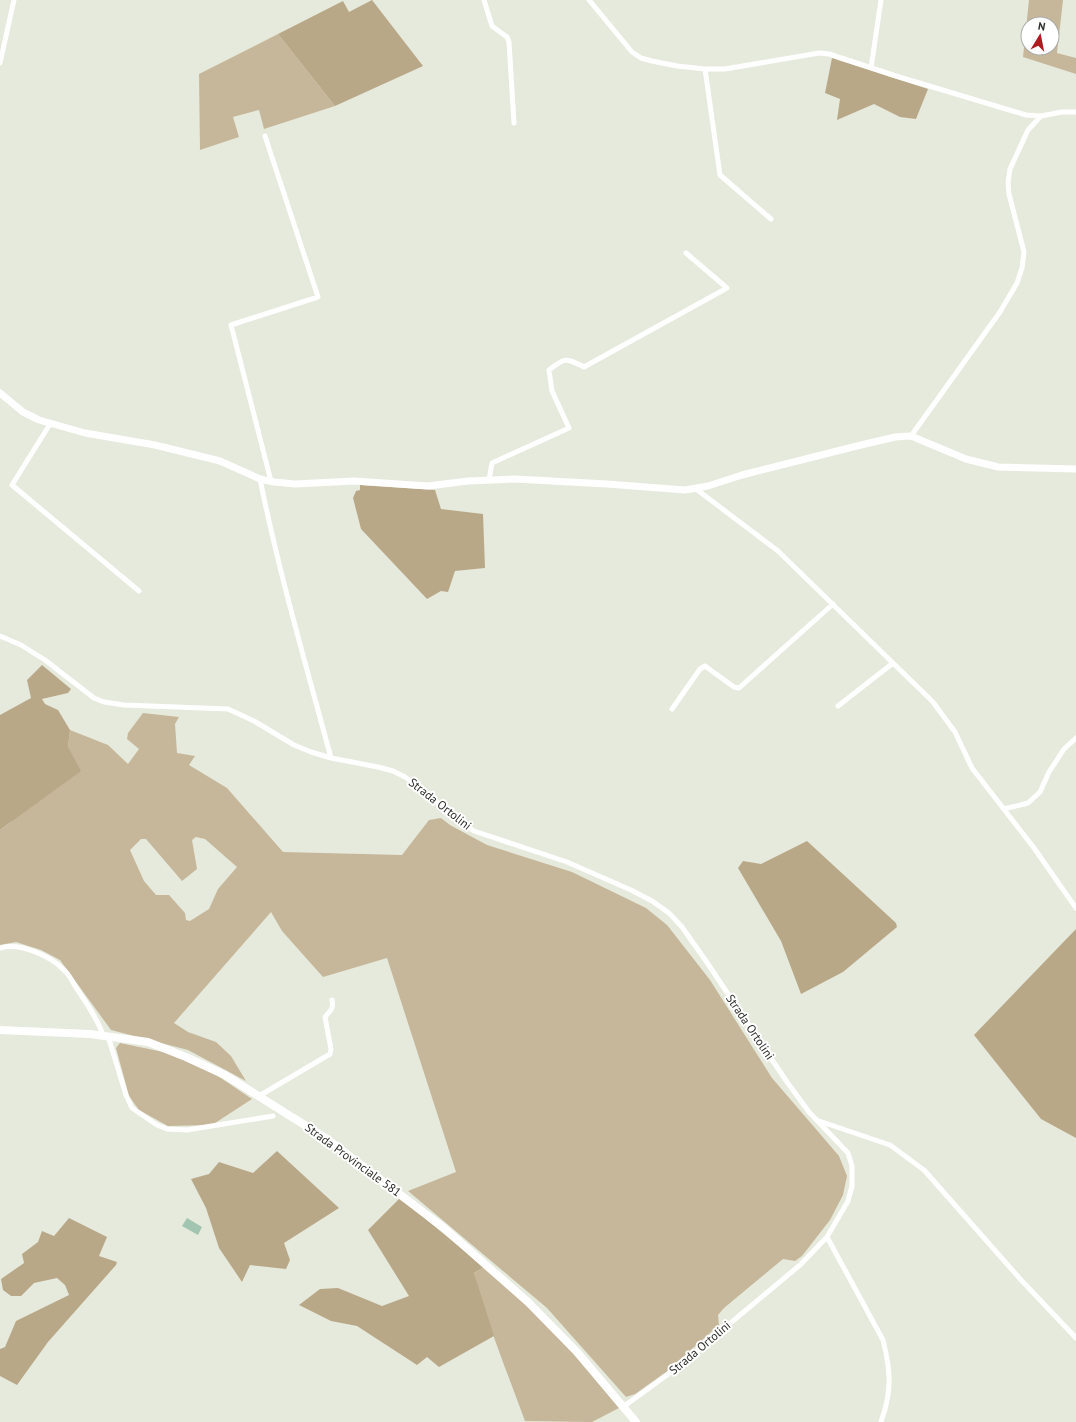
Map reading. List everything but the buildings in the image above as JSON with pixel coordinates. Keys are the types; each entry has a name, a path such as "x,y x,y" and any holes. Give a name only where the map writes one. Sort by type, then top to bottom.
{"main road":[{"path":"0,393 23,412 50,424 85,433 155,445 220,461 270,481 295,484 354,481 428,486 489,480 550,480 685,490 696,489 742,475 853,447 895,437 911,436 966,458 992,466 1076,469"},
{"name":"Strada Provinciale 581","path":"0,1030 106,1035 148,1042 225,1075 326,1139 444,1228 528,1302 545,1319 578,1353 636,1422"}],"street":[{"path":"0,63 14,0"},
{"path":"484,0 492,26 507,37 509,42 514,123"},
{"path":"589,0 632,52 641,58 677,66 705,69 725,69 819,53 829,54 1026,115 1042,116 1062,112 1076,112"},
{"path":"871,68 881,0"},
{"path":"705,69 720,175 771,219"},
{"path":"911,436 1000,312 1017,283 1022,268 1024,252 1009,194 1008,182 1010,169 1028,130 1042,116"},
{"path":"265,136 318,297 231,325 270,481"},
{"path":"489,480 492,464 569,428 552,391 549,370 561,361 569,359 584,367 727,288 686,253"},
{"path":"50,424 12,485 139,591"},
{"path":"260,478 266,510 287,594 331,758"},
{"path":"696,489 778,551 933,702 955,732 972,768 1034,848 1076,908"},
{"path":"672,709 700,669 705,666 734,687 740,688 833,604"},
{"name":"Strada Ortolini","path":"0,636 21,645 45,660 94,698 104,702 124,705 228,709 254,721 294,745 331,758 378,767 400,774 416,784 457,820 474,831 567,862 652,901 669,913 682,927 809,1112 848,1153 852,1172 852,1186 848,1201 827,1237 800,1265 678,1367 624,1407"},
{"path":"838,706 893,663"},
{"path":"1004,809 1028,803 1040,792 1049,772 1064,748 1076,738"},
{"path":"0,948 5,946 32,950 51,960 65,971 106,1035 126,1095 132,1108 143,1117 156,1125 167,1129 187,1130 273,1116"},
{"path":"259,1096 330,1054 331,1049 325,1017 332,1009 332,1000"},
{"path":"818,1120 890,1145 924,1170 1022,1281 1076,1338"},
{"path":"827,1237 883,1340 890,1383 888,1399 881,1422"}],"shaded area":[{"path":"372,0 423,66 335,106 278,34 343,1 349,12"},
{"path":"1029,0 1063,0 1060,26 1060,16 1027,16"},
{"path":"278,34 335,106 264,129 259,110 233,117 239,137 200,150 199,74"},
{"path":"1060,54 1076,58 1076,74 1023,56 1060,56"},
{"path":"832,58 928,89 916,119 900,117 874,104 837,120 840,99 825,93"},
{"path":"360,485 435,490 441,509 483,514 485,568 455,571 448,592 441,591 427,599 361,529 353,498 356,491 360,490"},
{"path":"42,665 71,689 68,693 42,699 45,704 58,710 70,730 68,747 81,771 0,830 0,715 31,698 27,680"},
{"path":"143,713 179,717 175,724 177,753 195,756 189,765 227,788 283,852 402,855 429,820 441,818 450,825 487,845 572,872 646,908 667,925 710,980 772,1078 839,1156 847,1176 843,1195 830,1220 802,1256 795,1261 783,1259 724,1308 718,1315 719,1325 666,1372 635,1394 626,1397 547,1308 408,1191 456,1172 387,958 323,977 282,931 271,912 174,1023 188,1032 216,1042 231,1056 246,1081 188,1050 111,1030 60,960 41,950 16,942 0,945 0,830 10,823 68,747 70,730 108,745 128,764 139,749 127,739 128,733","holes":["196,837 205,839 237,867 218,889 209,909 190,921 186,920 185,913 169,895 156,895 144,881 130,850 141,839 146,839 182,881 197,869 192,840"]},
{"path":"807,841 896,923 897,927 843,972 801,994 781,941 738,868 743,861 761,864"},
{"path":"1076,929 1076,1138 1041,1119 974,1035"},
{"path":"120,1043 168,1053 212,1072 252,1099 212,1125 168,1126 139,1110 129,1096 116,1048"},
{"path":"277,1151 339,1208 284,1243 290,1260 286,1269 250,1265 242,1282 219,1248 206,1208 191,1179 209,1174 219,1162 253,1173"},
{"path":"400,1198 484,1267 474,1273 494,1336 439,1367 427,1357 417,1365 357,1326 331,1321 299,1305 320,1289 338,1288 382,1306 409,1296 368,1230"},
{"path":"69,1218 107,1237 99,1256 117,1262 116,1265 48,1342 17,1385 0,1376 0,1349 5,1347 16,1321 69,1295 65,1285 57,1278 34,1283 21,1296 11,1296 3,1290 1,1279 24,1263 22,1254 38,1242 42,1231 54,1236"},
{"path":"187,1218 202,1227 198,1235 182,1226"},
{"path":"484,1267 548,1324 619,1408 592,1422 525,1421 479,1292 474,1273"}]}
